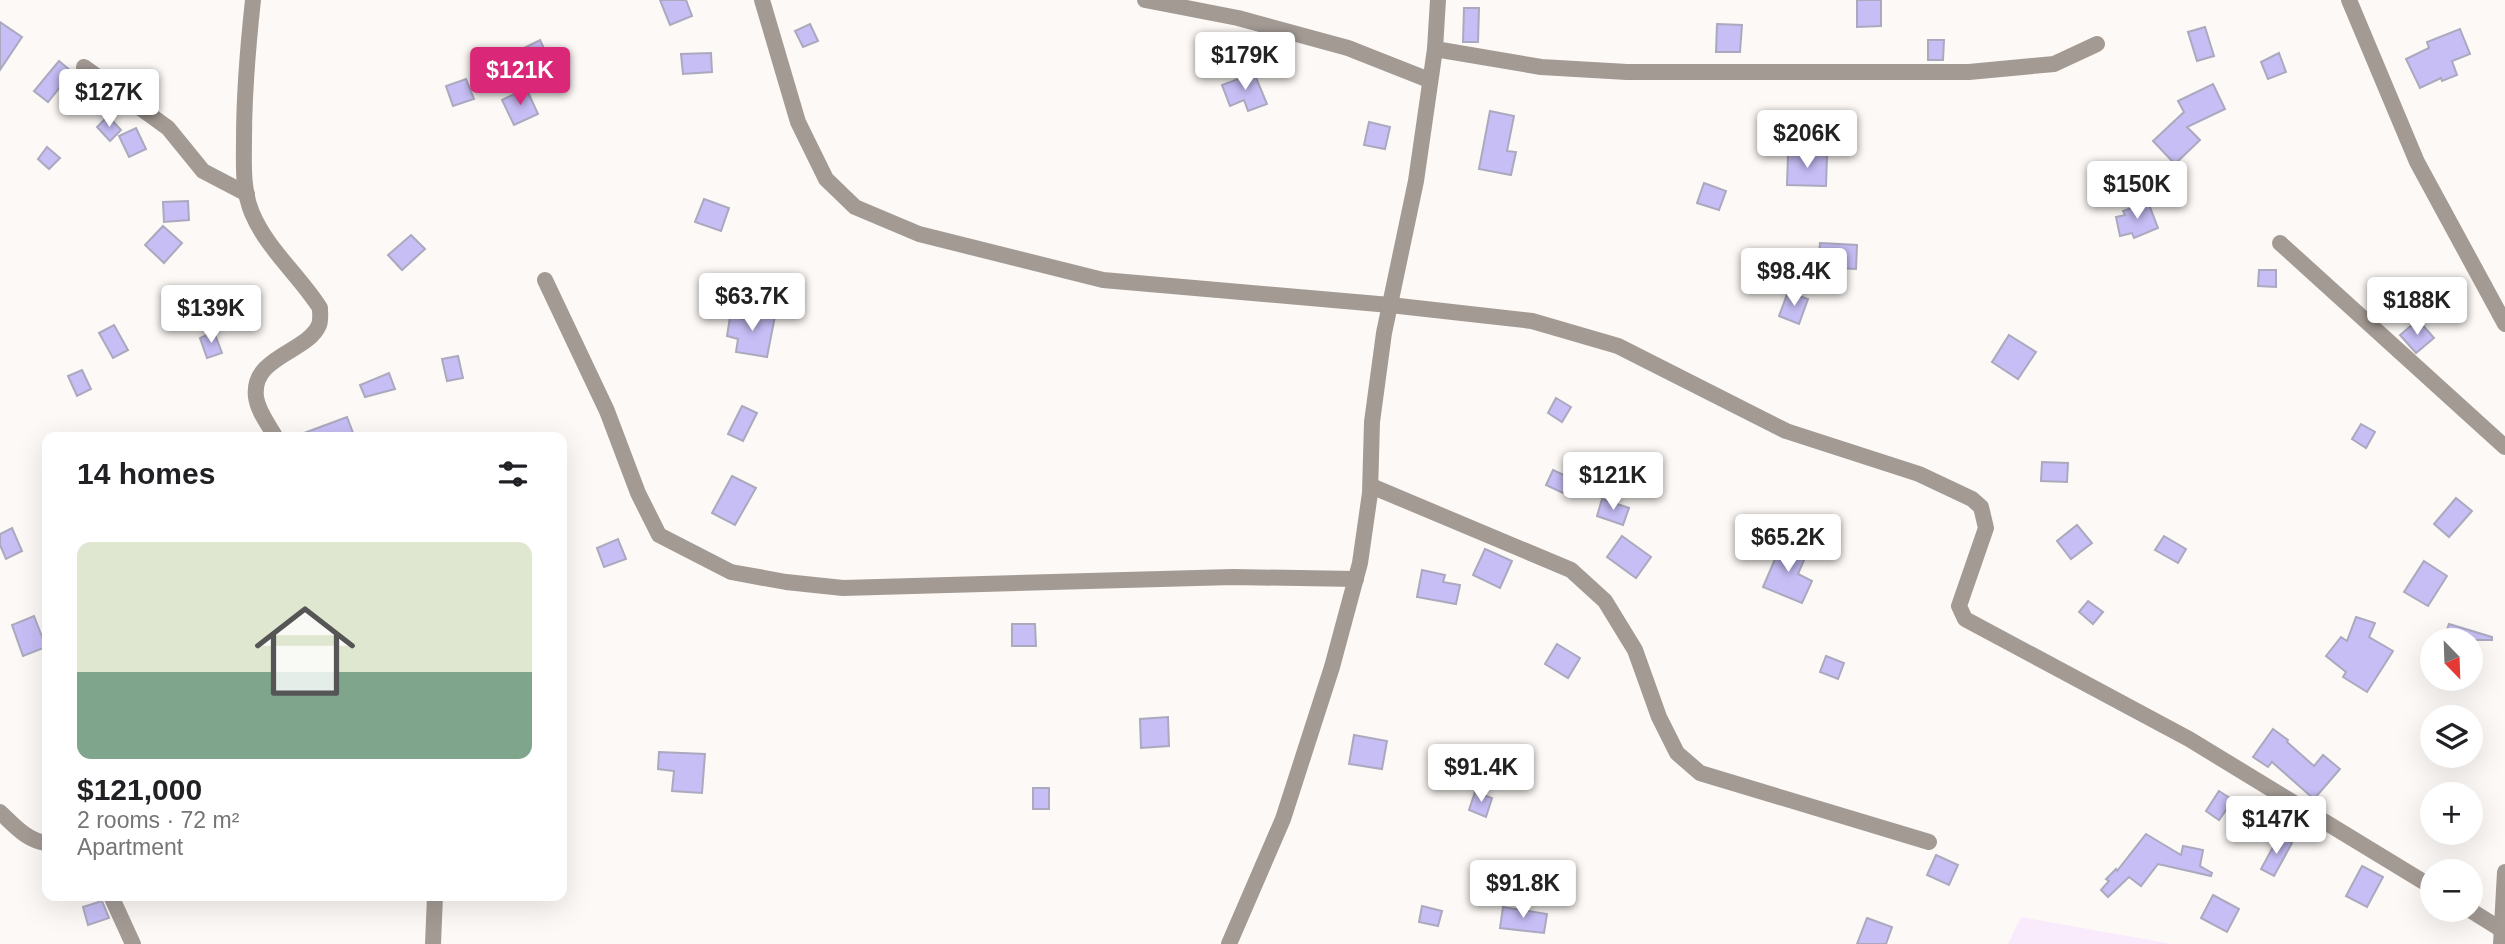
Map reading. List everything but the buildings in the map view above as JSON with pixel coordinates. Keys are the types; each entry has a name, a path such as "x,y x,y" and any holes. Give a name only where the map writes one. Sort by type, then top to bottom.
{"street":[{"path":"253,0 244,96 247,194 251,212 264,235 320,308 320,323 312,335 280,355 264,370 257,384 256,397 273,432"},
{"path":"762,0 798,122 826,179 856,207 919,234 1103,280 1390,305 1532,321 1618,346 1786,431 1919,474 1972,499 1981,507 1986,528 1959,606 1965,620 2189,739 2420,880"},
{"path":"1145,0 1238,18 1348,48 1429,80"},
{"path":"1229,944 1283,819 1332,667 1356,579 1371,486 1371,422 1390,305 1416,181 1435,49 1438,0"},
{"path":"2349,0 2417,162 2505,324"},
{"path":"1435,49 1541,67 1627,72 1969,72 2054,64 2097,44"},
{"path":"84,66 169,128 203,171 247,194"},
{"path":"2280,243 2505,447"},
{"path":"544,280 607,411 638,493 659,536 731,572 786,582 843,588 1233,577 1356,579"},
{"path":"1371,486 1571,570 1605,601 1635,650 1659,718 1677,753 1700,774 1929,842"},
{"path":"0,812 26,836 42,842"},
{"path":"2501,937 2505,872"},
{"path":"113,901 133,944"},
{"path":"433,944 435,901"},
{"path":"2483,921 2501,937"}],"shaded area":[{"path":"2021,917 2172,944 2008,944"}]}
